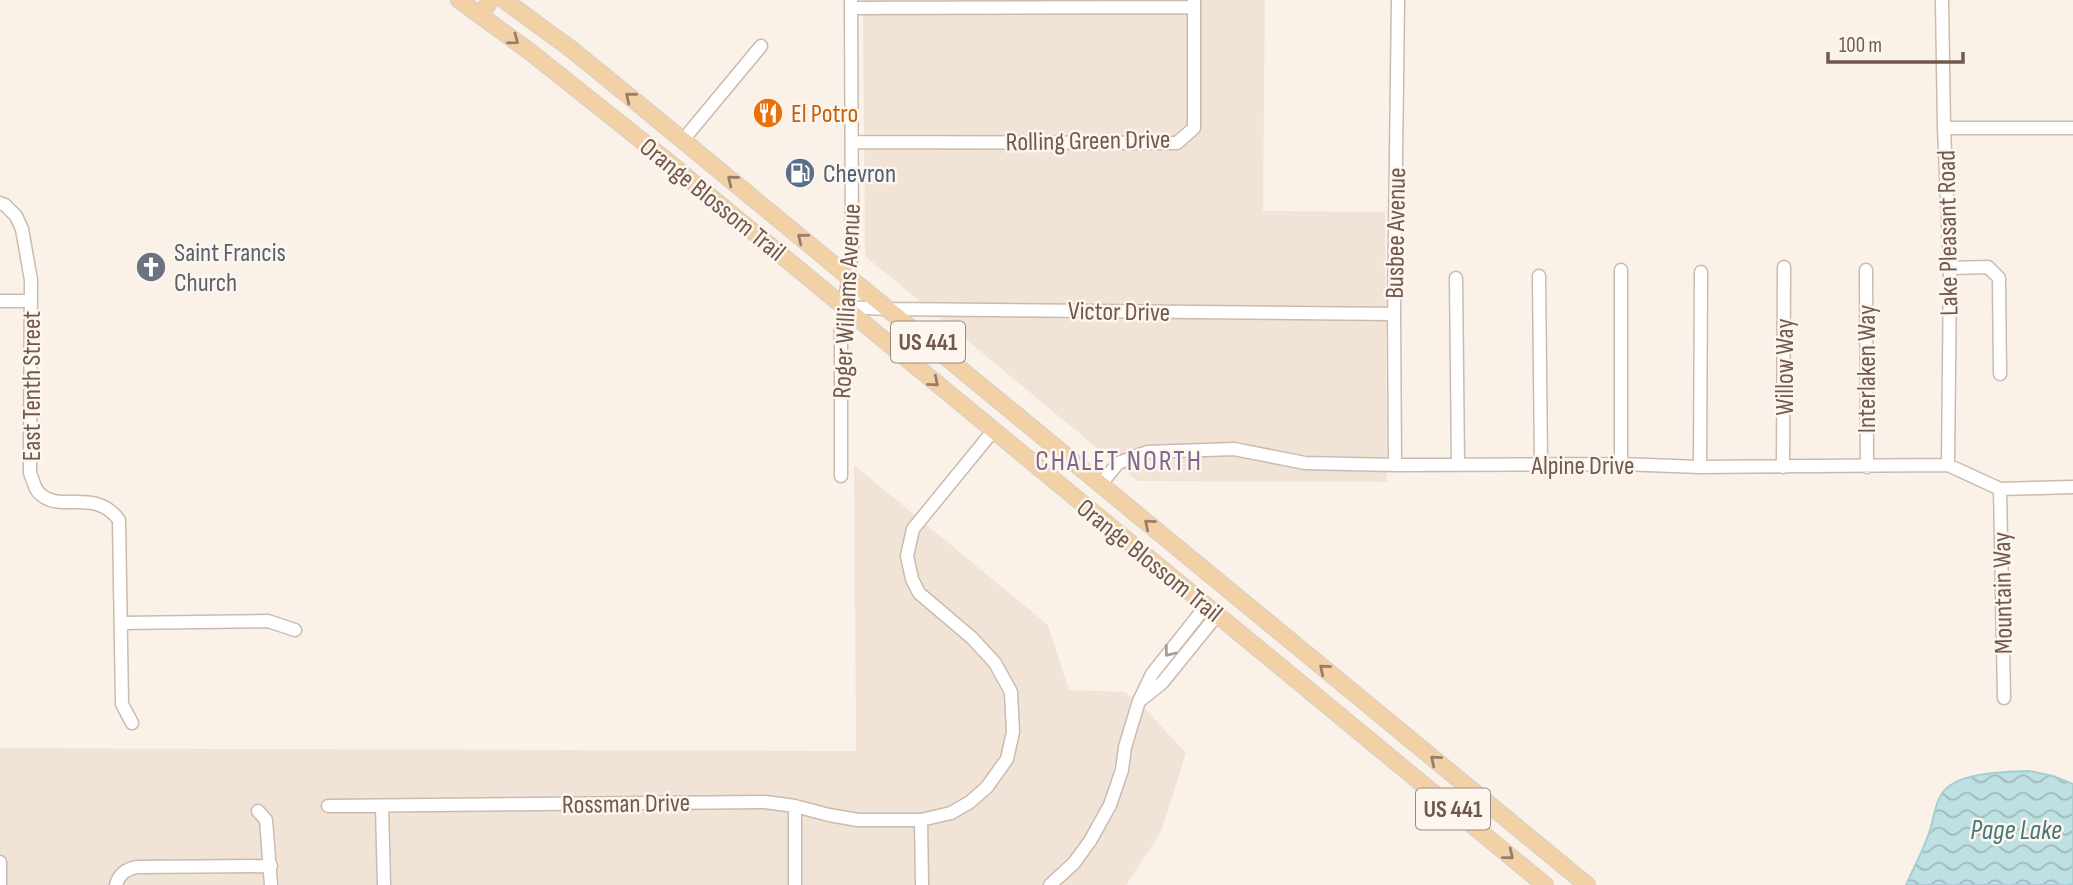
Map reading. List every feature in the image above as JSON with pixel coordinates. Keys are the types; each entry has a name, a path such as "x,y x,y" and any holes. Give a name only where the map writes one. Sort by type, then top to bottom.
{"main road":[{"name":"Orange Blossom Trail","path":"459,0 666,160 1545,885"},
{"path":"480,15 491,0"},
{"name":"Orange Blossom Trail","path":"505,0 571,49 683,140 1587,885"},
{"path":"666,160 683,140"},
{"path":"993,431 1009,426 1041,435"},
{"path":"1392,759 1409,739"}],"street":[{"name":"Busbee Avenue","path":"1395,466 1398,0"},
{"name":"Lake Pleasant Road","path":"1942,0 1950,268 1948,465"},
{"path":"851,4 1194,3"},
{"name":"Rolling Green Drive","path":"852,142 1177,143 1194,128 1194,3"},
{"name":"Roger Williams Avenue","path":"841,476 841,330 852,251 851,4"},
{"path":"683,140 761,46"},
{"path":"1944,128 2073,128"},
{"name":"East Tenth Street","path":"0,204 5,205 16,216 22,229 31,280 30,473 40,493 51,500 97,503 113,511 119,520 122,704 132,723"},
{"name":"Willow Way","path":"1783,467 1784,267"},
{"path":"1950,268 1988,267 1999,278 2000,374"},
{"path":"1621,270 1621,464"},
{"name":"Interlaken Way","path":"1866,271 1867,467"},
{"path":"1700,467 1701,272"},
{"path":"1539,276 1541,464"},
{"path":"1456,278 1458,465"},
{"path":"0,301 31,301"},
{"name":"Victor Drive","path":"844,307 1394,314"},
{"name":"Rossman Drive","path":"328,806 765,802 858,820 921,820 951,813 988,787 1007,759 1013,733 1011,692 995,663 972,638 919,593 907,564 907,556 913,529 993,431"},
{"name":"Alpine Drive","path":"1101,484 1118,463 1147,452 1234,449 1305,463 1395,466 1948,465 2000,489 2073,487"},
{"name":"Mountain Way","path":"2000,489 2004,698"},
{"path":"1050,885 1074,863 1110,805 1122,771 1125,747 1139,701 1152,674 1212,610"},
{"path":"122,623 268,621 295,630"},
{"path":"382,806 384,885"},
{"path":"795,806 795,885"},
{"path":"258,811 266,820 271,885"},
{"path":"921,820 922,885"},
{"path":"0,862 0,885"},
{"path":"116,885 118,878 127,869 137,867 271,866"}],"shaded area":[{"path":"863,0 1265,0 1263,211 1385,212 1387,482 1137,481 865,256"},
{"path":"854,465 1048,625 1069,690 1125,692 1150,714 1186,753 1161,832 1126,885 0,885 0,748 856,751"}],"water":[{"name":"Page Lake","path":"2029,771 2073,784 2073,885 1906,885 1928,837 1938,801 1944,790 1957,781 1977,775"}],"place":[{"name":"El Potro","path":"768,113"},
{"name":"Chevron","path":"800,173"},
{"name":"Saint Francis Church","path":"151,267"}],"district":[{"name":"CHALET NORTH","path":"1119,460"}]}
